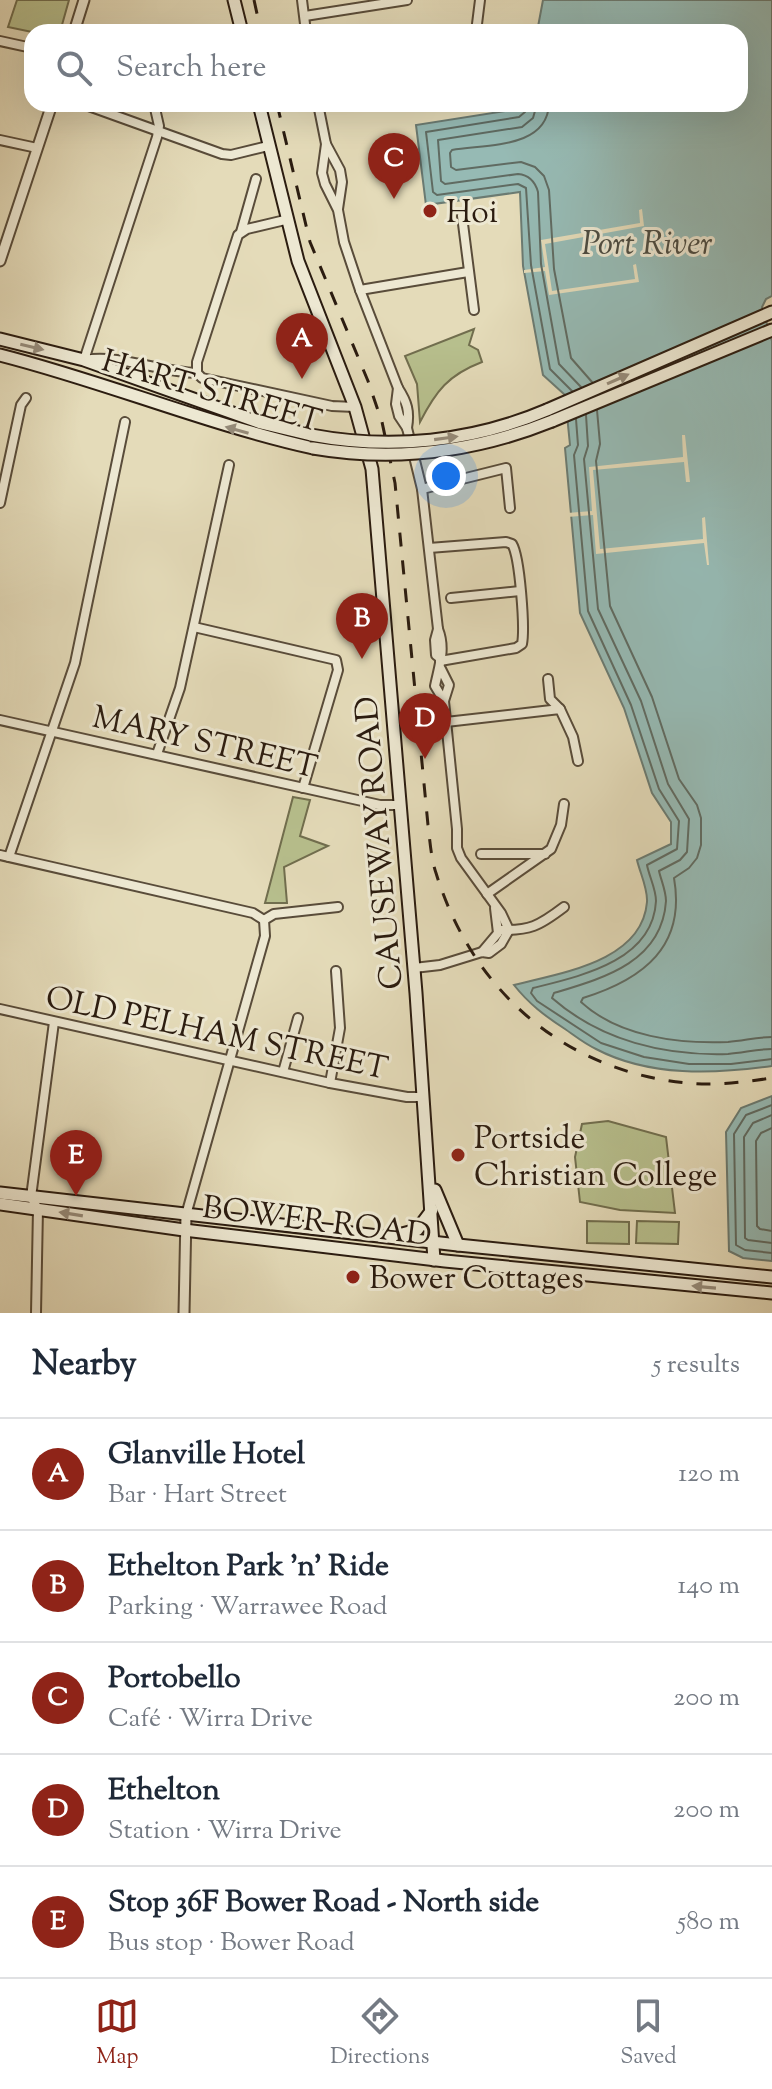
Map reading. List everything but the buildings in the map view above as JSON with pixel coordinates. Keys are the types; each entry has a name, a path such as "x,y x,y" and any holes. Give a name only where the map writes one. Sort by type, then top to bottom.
{"main road":[{"path":"234,0 240,24"},
{"name":"CAUSEWAY ROAD","path":"261,112 285,220 355,407 372,469 414,968 434,1260"},
{"path":"550,416 770,312"},
{"path":"550,416 772,330"},
{"name":"HART STREET","path":"0,339 84,360 312,442"},
{"name":"HART STREET","path":"0,355 44,366 212,423 312,442 382,444 425,441 475,434 550,416"},
{"path":"430,1178 458,1245"},
{"name":"BOWER ROAD","path":"0,1193 772,1277"},
{"name":"BOWER ROAD","path":"0,1204 434,1260 772,1293"},
{"path":"381,1235 417,1230 432,1210"}],"street":[{"path":"76,24 84,0"},
{"path":"302,0 306,24"},
{"path":"305,16 407,0"},
{"path":"477,24 480,0"},
{"path":"0,41 24,46"},
{"path":"0,261 4,236 49,112"},
{"path":"106,112 227,155 268,146"},
{"path":"84,360 159,131 155,112"},
{"path":"320,112 326,144 322,173 338,210 344,242 360,290 398,388 396,404 407,428 422,489 438,629 435,640 440,663 435,686 444,701 457,848 509,930"},
{"path":"0,140 37,148"},
{"path":"326,144 340,170 342,182 338,210"},
{"path":"197,373 197,362 256,179"},
{"path":"462,216 474,310"},
{"path":"241,232 285,220"},
{"path":"360,290 468,272"},
{"name":"HART STREET","path":"84,360 100,357 197,373 202,378 332,406 355,407"},
{"path":"0,503 21,405 26,398"},
{"path":"125,422 75,663 4,856 253,913 264,920"},
{"path":"157,754 180,688 229,465"},
{"path":"422,489 506,468 510,508"},
{"path":"429,548 512,544 516,550 520,591 522,644 516,648 440,663"},
{"path":"451,598 520,591"},
{"path":"194,627 327,656 337,663 338,670 303,788"},
{"path":"548,679 550,699 560,709 573,737 578,761"},
{"path":"446,722 560,709"},
{"name":"MARY STREET","path":"0,720 380,805 399,805"},
{"path":"487,894 546,854 555,842 564,804"},
{"path":"481,854 546,854"},
{"path":"264,920 274,914 338,907"},
{"path":"482,952 498,930 495,907"},
{"path":"498,930 537,927 564,907"},
{"path":"184,1313 186,1215 265,936 264,920"},
{"path":"414,968 489,953 496,949 509,930"},
{"path":"330,1083 340,1028 336,971"},
{"name":"OLD PELHAM STREET","path":"0,1009 330,1083 423,1097"},
{"path":"283,1072 298,1018"},
{"path":"36,1313 38,1209 31,1197 54,1022"}],"green space":[{"path":"17,0 69,0 62,24 24,24 24,30 8,27"},
{"path":"474,329 469,345 478,350 482,362 460,372 444,385 420,422 417,384 405,356"},
{"path":"293,797 310,800 300,836 328,846 284,867 287,903 265,903"},
{"path":"608,1121 666,1137 675,1213 620,1210 580,1202 575,1157 582,1124"},
{"path":"587,1221 629,1222 629,1244 587,1243"},
{"path":"637,1221 679,1222 678,1244 636,1243"}],"water":[{"name":"Port River","path":"543,0 772,0 772,296 766,299 762,307 772,341 772,1066 705,1072 638,1065 588,1045 531,1004 514,985 596,962 631,939 642,922 647,902 637,860 671,844 671,822 652,793 624,708 580,613 565,448 570,445 565,395 543,375 523,266 520,192 426,205 416,125 499,112 748,112 748,24 538,24"},
{"path":"772,1096 772,1261 743,1258 729,1251 726,1132 741,1108"}],"pier":[{"path":"642,209 644,226 545,244 552,291 635,279 633,265 636,264 639,282 549,295 545,271 524,273 524,270 545,267 541,240 640,223 639,210"},
{"path":"682,435 685,435 690,482 686,482 684,462 593,470 600,549 703,539 702,518 705,517 709,565 704,543 596,554 593,515 567,517 567,513 592,511 589,467 683,457"}],"railway":[{"path":"254,0 259,24"},
{"path":"279,112 310,242 382,422 395,483 431,849 436,873 452,915 473,953 499,988 528,1017 563,1042 601,1062 642,1075 687,1083 719,1084 772,1078"}],"place":[{"name":"Portobello","path":"394,199"},
{"name":"Hoi","path":"430,211"},
{"name":"Glanville Hotel","path":"302,379"},
{"name":"Ethelton Park 'n' Ride","path":"362,659"},
{"name":"Ethelton","path":"425,759"},
{"name":"Portside Christian College","path":"458,1155"},
{"name":"Stop 36F Bower Road - North side","path":"76,1196"},
{"name":"Bower Cottages","path":"353,1277"}]}
